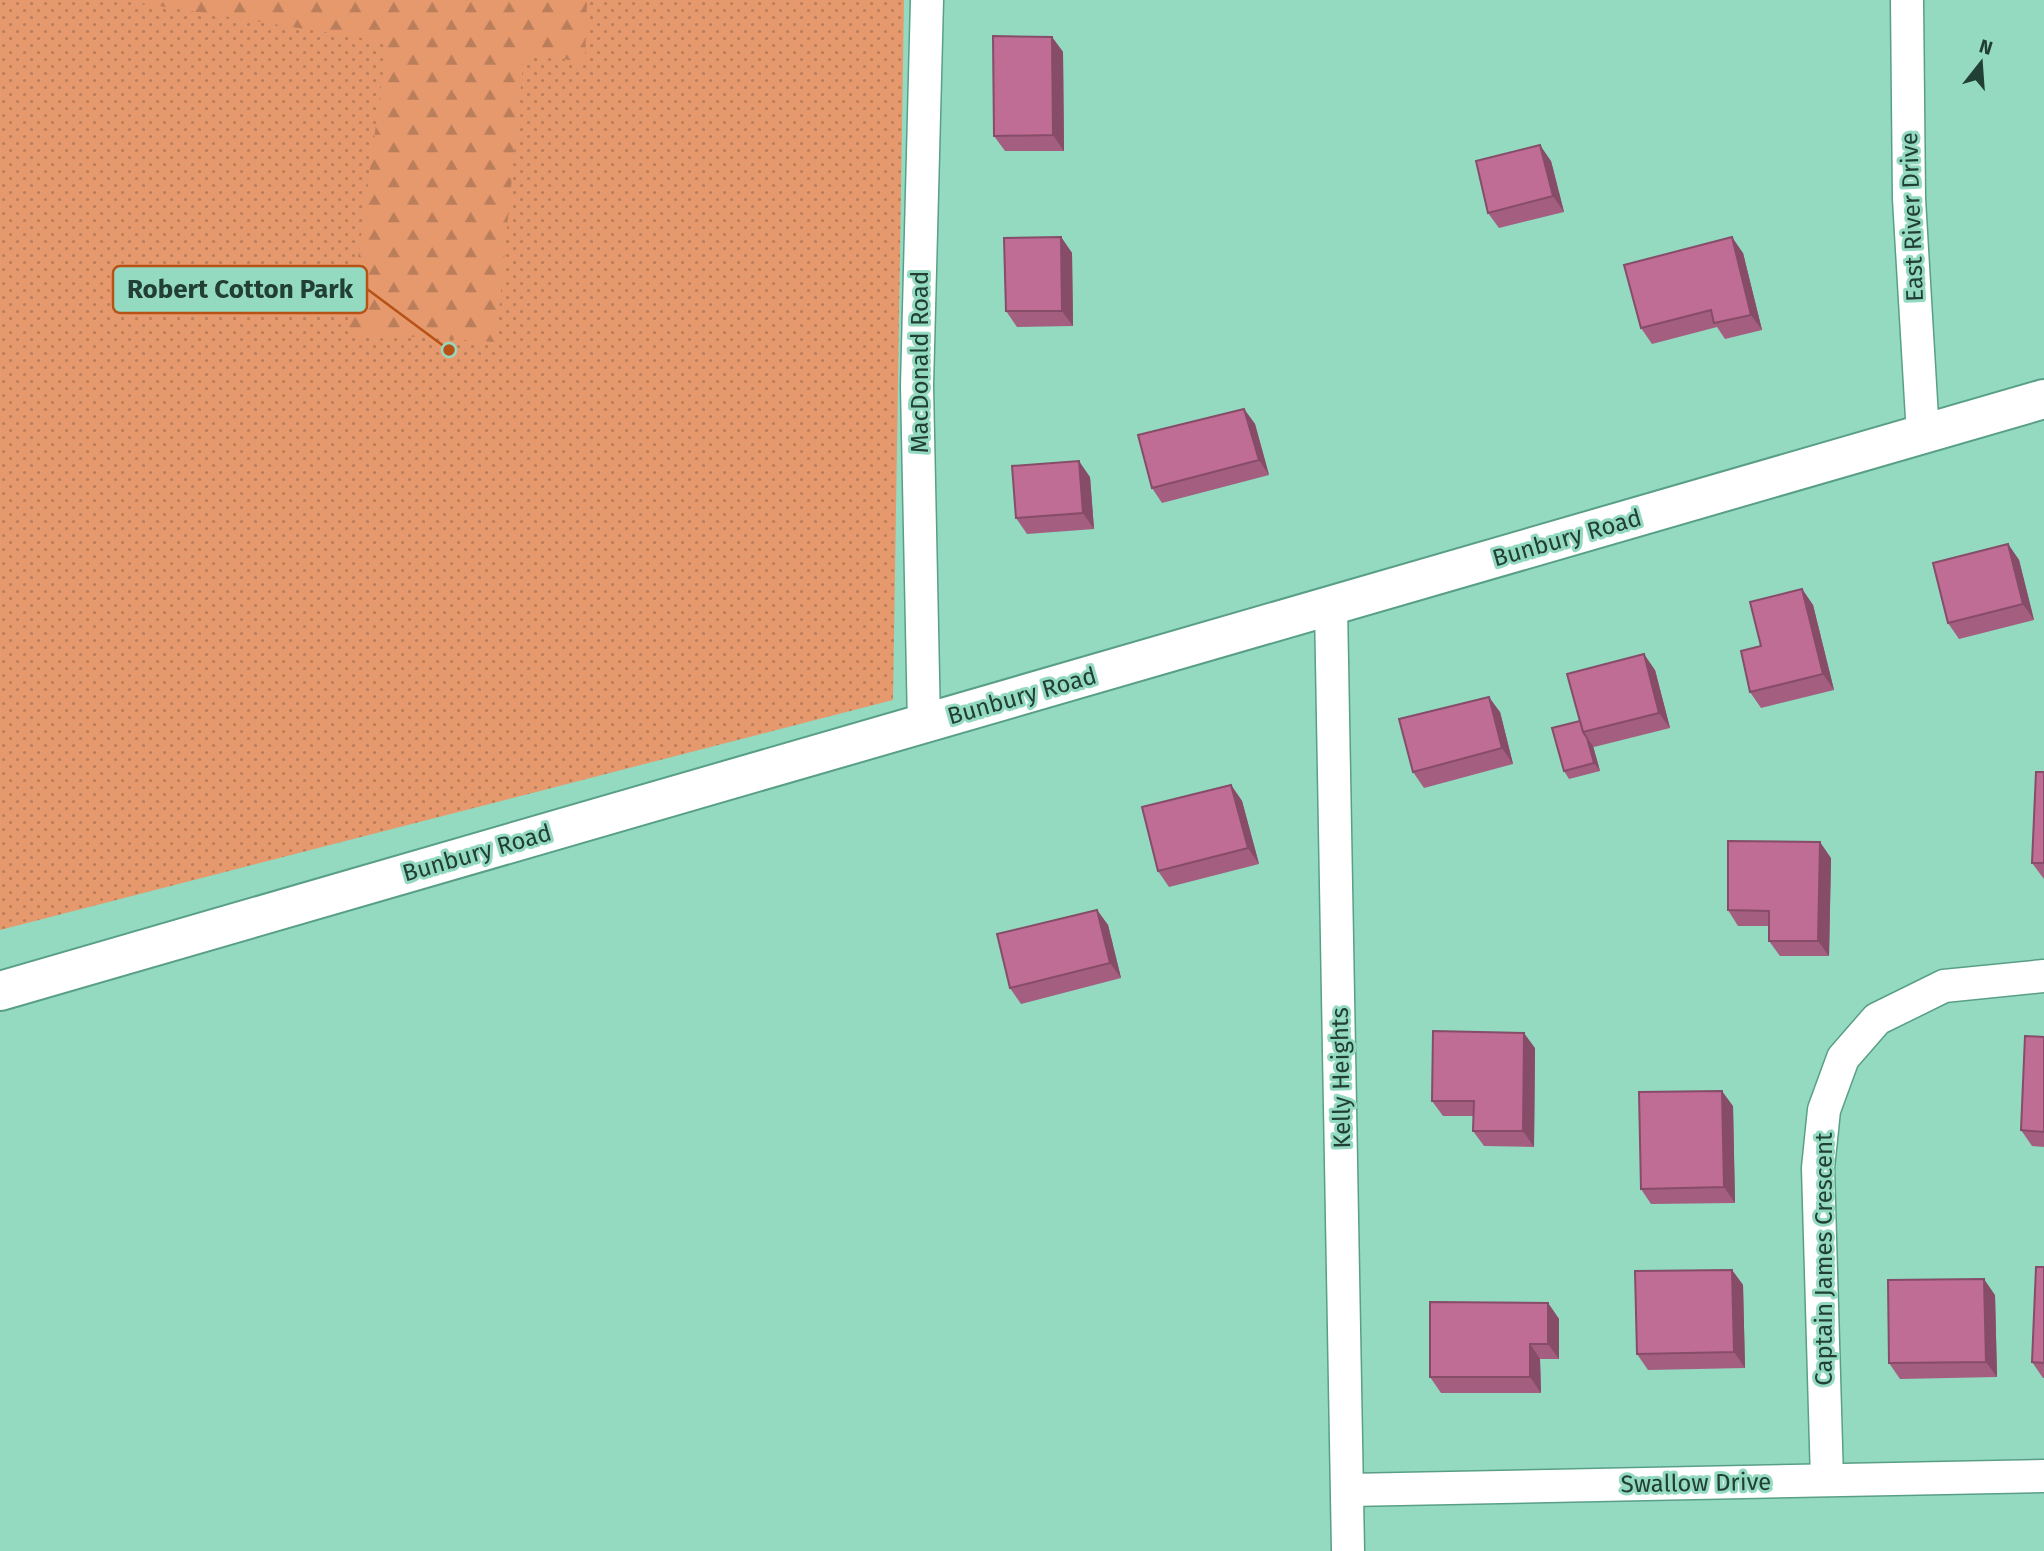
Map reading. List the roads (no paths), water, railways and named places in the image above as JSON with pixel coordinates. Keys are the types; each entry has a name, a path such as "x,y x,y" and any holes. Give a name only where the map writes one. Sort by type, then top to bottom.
{"main road":[{"name":"Bunbury Road","path":"0,991 2044,399"}],"street":[{"name":"MacDonald Road","path":"924,724 918,386 927,0"},
{"name":"East River Drive","path":"1908,0 1909,199 1923,435"},
{"name":"Kelly Heights","path":"1331,606 1349,1551"},
{"name":"Captain James Crescent","path":"1827,1480 1818,1168 1824,1110 1843,1058 1877,1018 1944,986 2044,976"},
{"name":"Swallow Drive","path":"1349,1490 2044,1476"}],"place":[{"name":"Robert Cotton Park","path":"449,350"}]}
